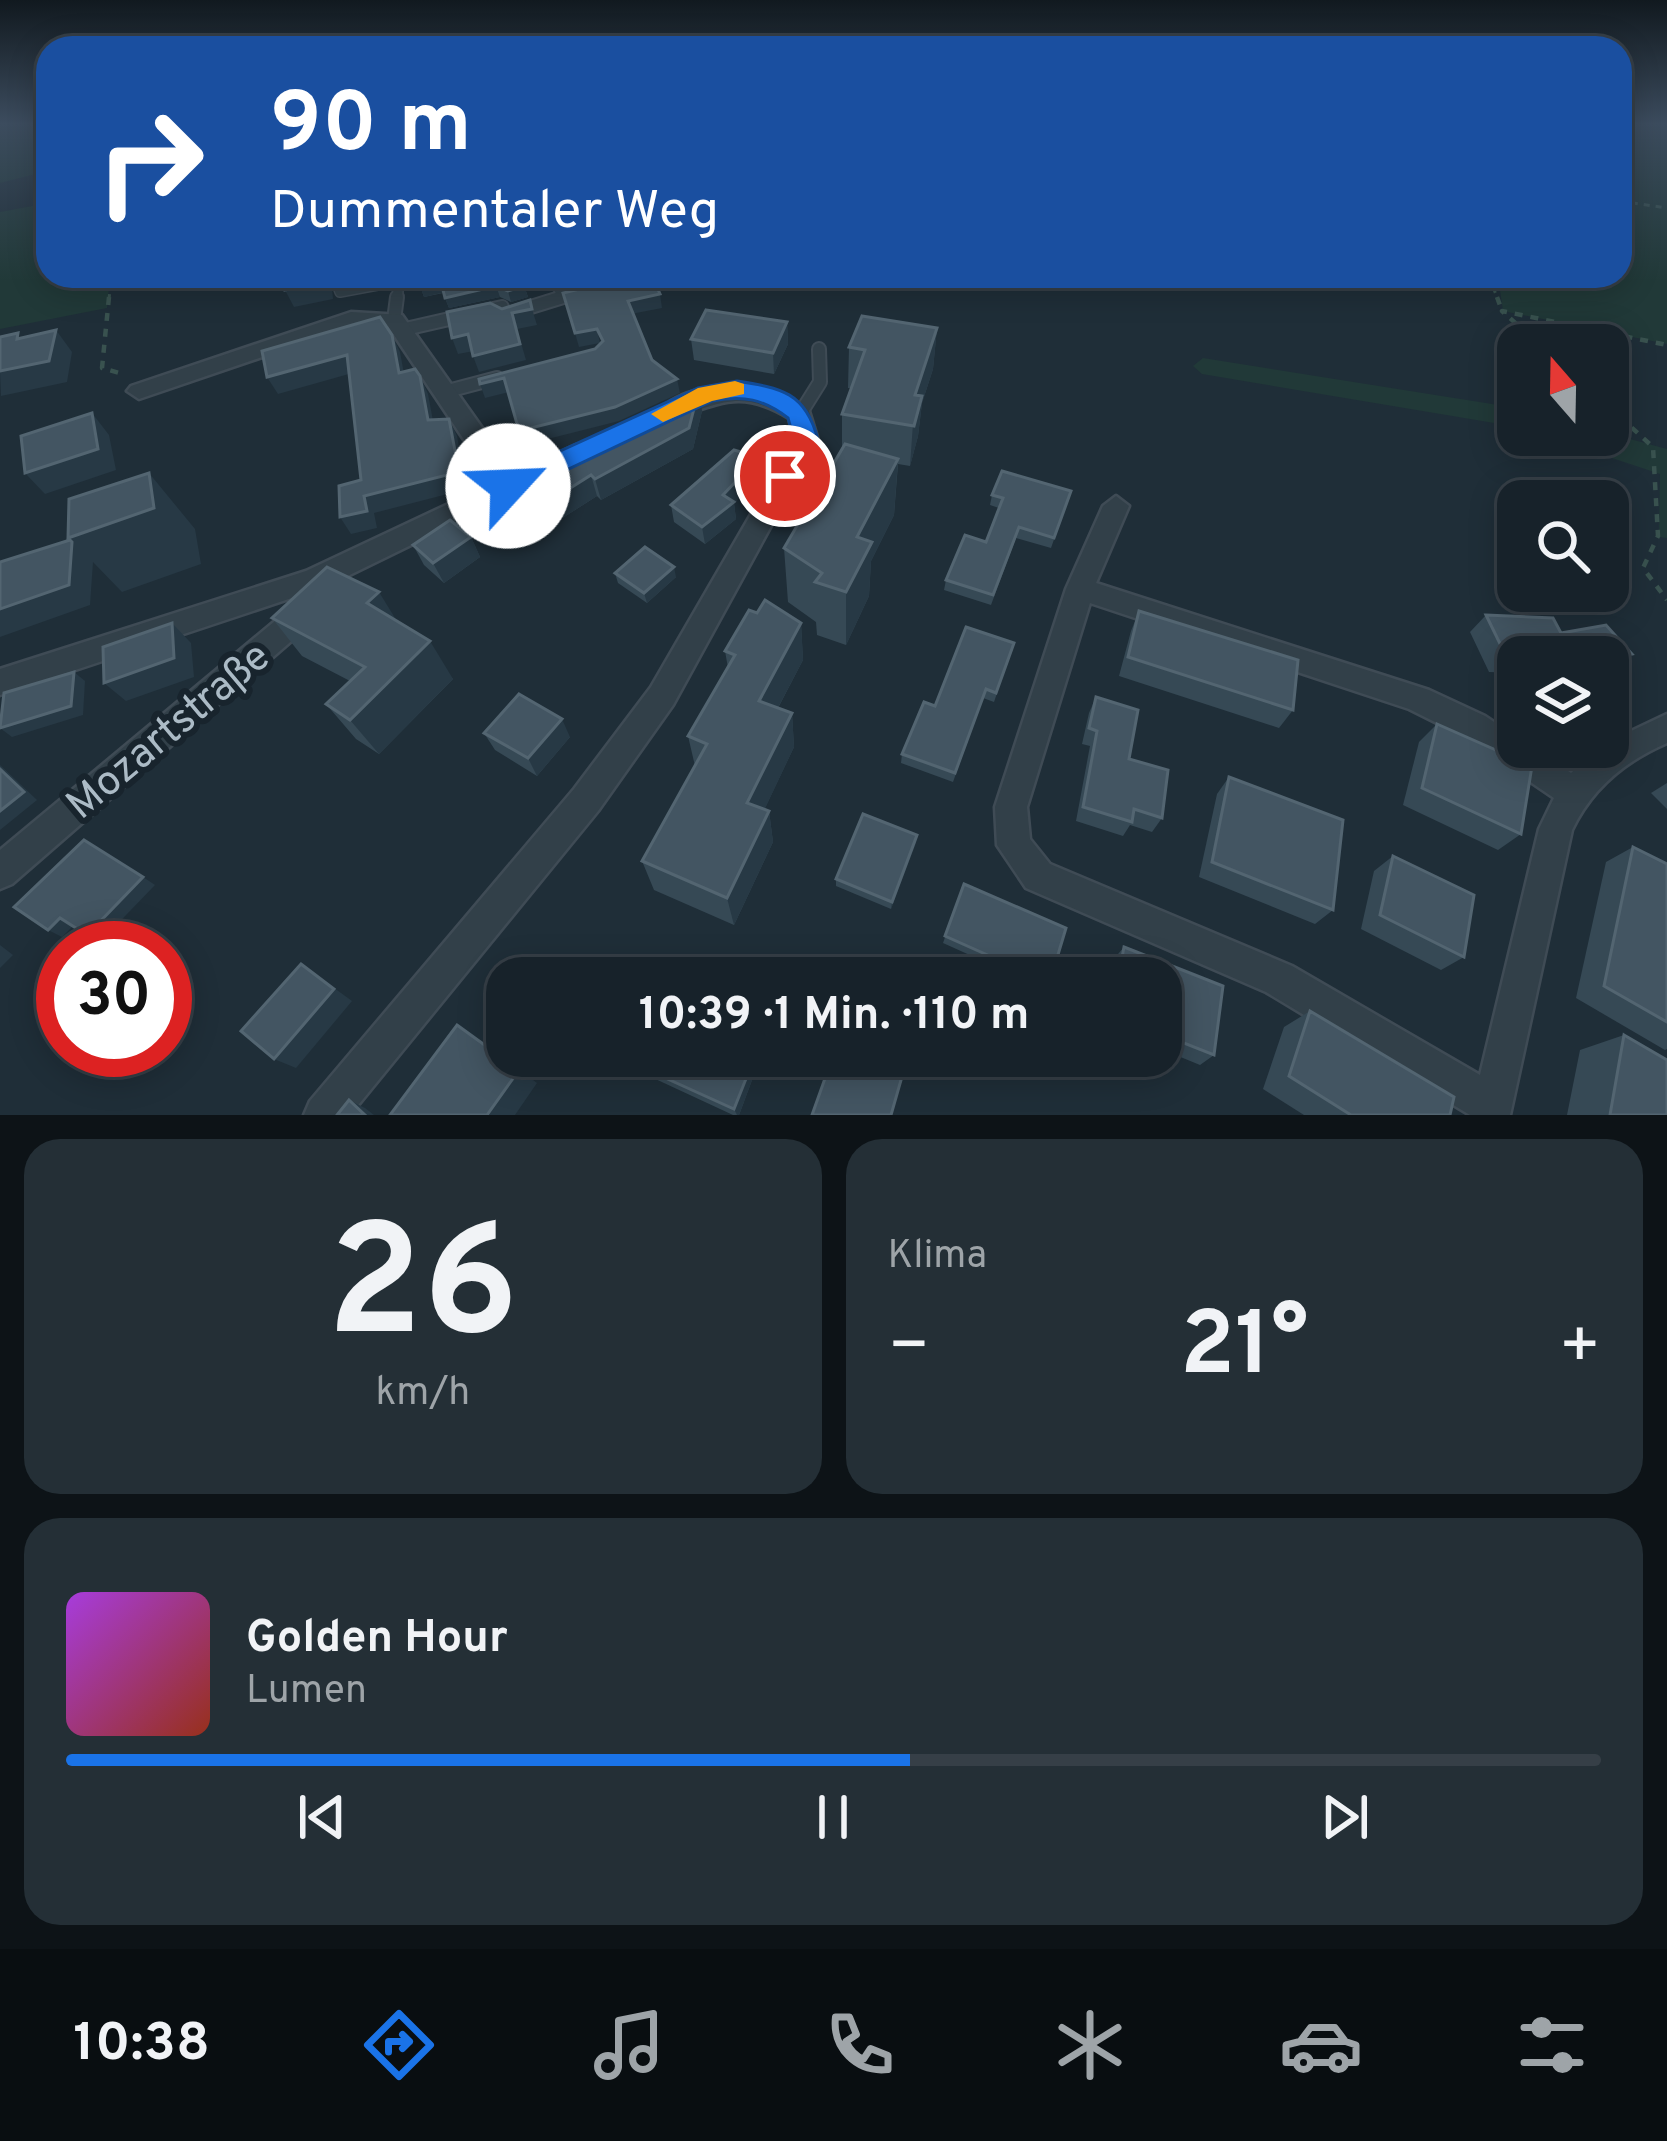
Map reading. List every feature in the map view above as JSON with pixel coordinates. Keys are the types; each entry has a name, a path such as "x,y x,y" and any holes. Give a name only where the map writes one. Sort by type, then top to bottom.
{"street":[{"path":"149,387 351,319 398,325 508,486"},
{"path":"324,1115 586,800 662,696 806,440 800,414 772,395 737,389 706,394 647,422"},
{"path":"0,682 315,579 608,440"},
{"path":"1116,506 1080,589 1011,807 1014,845 1025,862 1059,888 1296,988 1491,1110 1556,829 1572,792 1594,766 1629,743 1667,728"},
{"name":"Mozartstraße","path":"0,872 318,601 315,579"},
{"path":"1080,589 1432,705 1474,726 1572,792"}],"lane":[{"path":"399,288 398,325 502,307 505,315 564,298 558,288"},
{"path":"800,414 820,382 819,349"},
{"path":"444,392 509,375"}],"path":[{"path":"1632,203 1667,208"},
{"path":"110,288 102,368 149,387"},
{"path":"1493,288 1502,311 1517,324"},
{"path":"1502,311 1667,345"},
{"path":"1629,425 1653,447 1658,536 1643,568 1667,600"}],"green space":[{"path":"1632,177 1667,177 1667,344 1629,336 1629,324 1568,324 1503,311 1500,288 1632,288"},
{"path":"36,205 36,288 109,288 107,308 0,329 0,212"},
{"path":"1203,358 1497,405 1497,423 1202,374 1193,366"},
{"path":"1629,439 1667,449 1667,538 1659,537 1660,474 1606,456 1629,456"}],"building":[{"path":"442,288 488,288 445,298"},
{"path":"657,288 660,294 628,301 652,360 677,379 615,407 519,431 504,378 480,384 479,379 595,349 603,341 597,329 575,333 563,293"},
{"path":"530,300 532,309 512,313 520,344 473,356 468,334 452,338 447,312 490,303 502,309"},
{"path":"706,310 787,322 773,353 691,339"},
{"path":"862,316 937,328 915,395 922,396 914,426 842,414 865,350 849,347"},
{"path":"380,317 392,335 399,373 415,369 420,376 428,420 449,419 459,472 364,496 367,511 340,517 339,486 361,480 347,355 267,377 262,351"},
{"path":"56,330 49,361 0,371 0,337 18,333 17,339"},
{"path":"699,389 689,428 595,479 591,475 520,520 494,495"},
{"path":"92,413 98,449 25,473 21,436"},
{"path":"845,444 898,459 857,537 872,542 846,592 815,582 822,573 784,548"},
{"path":"734,450 759,457 723,495 734,502 702,527 671,505"},
{"path":"1002,471 1071,491 1054,538 1019,527 993,595 946,580 965,535 986,542 1003,498 992,495"},
{"path":"149,473 154,508 68,538 69,499"},
{"path":"450,520 471,537 433,563 413,545"},
{"path":"70,540 69,585 0,609 0,562"},
{"path":"645,547 674,567 644,593 615,573"},
{"path":"327,567 379,592 367,603 430,641 350,720 326,704 365,667 272,618"},
{"path":"765,600 801,623 759,701 792,713 747,803 769,811 727,898 642,861 707,744 688,736 735,655 725,651 749,610 757,613"},
{"path":"1139,611 1298,660 1293,710 1128,657"},
{"path":"1486,615 1553,618 1561,633 1606,625 1616,636 1497,636"},
{"path":"172,623 174,658 104,683 103,647"},
{"path":"966,627 1014,643 996,693 986,689 955,773 902,754 924,702 935,706"},
{"path":"74,672 71,706 0,728 4,693"},
{"path":"519,694 562,719 528,758 484,733"},
{"path":"1096,697 1138,710 1129,759 1168,770 1162,818 1134,809 1132,822 1083,807 1097,731 1089,728"},
{"path":"1437,724 1497,751 1497,768 1532,768 1521,834 1422,788"},
{"path":"0,769 24,792 0,811"},
{"path":"1229,777 1343,820 1333,910 1212,862"},
{"path":"863,814 917,835 892,902 836,879"},
{"path":"84,840 143,877 101,921 36,922 14,907"},
{"path":"1633,847 1667,864 1667,1022 1604,986"},
{"path":"1393,856 1474,895 1464,957 1380,915"},
{"path":"964,884 1066,928 1057,957 992,957 945,936"},
{"path":"1124,947 1149,957 1122,957"},
{"path":"301,964 334,989 274,1059 241,1031"},
{"path":"1182,970 1223,986 1214,1055 1182,1042"},
{"path":"1310,1011 1454,1097 1450,1115 1351,1115 1289,1076"},
{"path":"457,1025 486,1046 486,1077 514,1077 487,1115 390,1115"},
{"path":"1624,1035 1667,1060 1667,1115 1610,1115"},
{"path":"663,1077 747,1077 734,1109"},
{"path":"826,1077 902,1077 891,1115 812,1115"},
{"path":"349,1100 365,1115 337,1115"}],"slow traffic":[{"path":"663,414 706,394 735,389"}],"route":[{"path":"508,486 706,394 737,389 772,395 800,414 806,440 785,476"}]}
